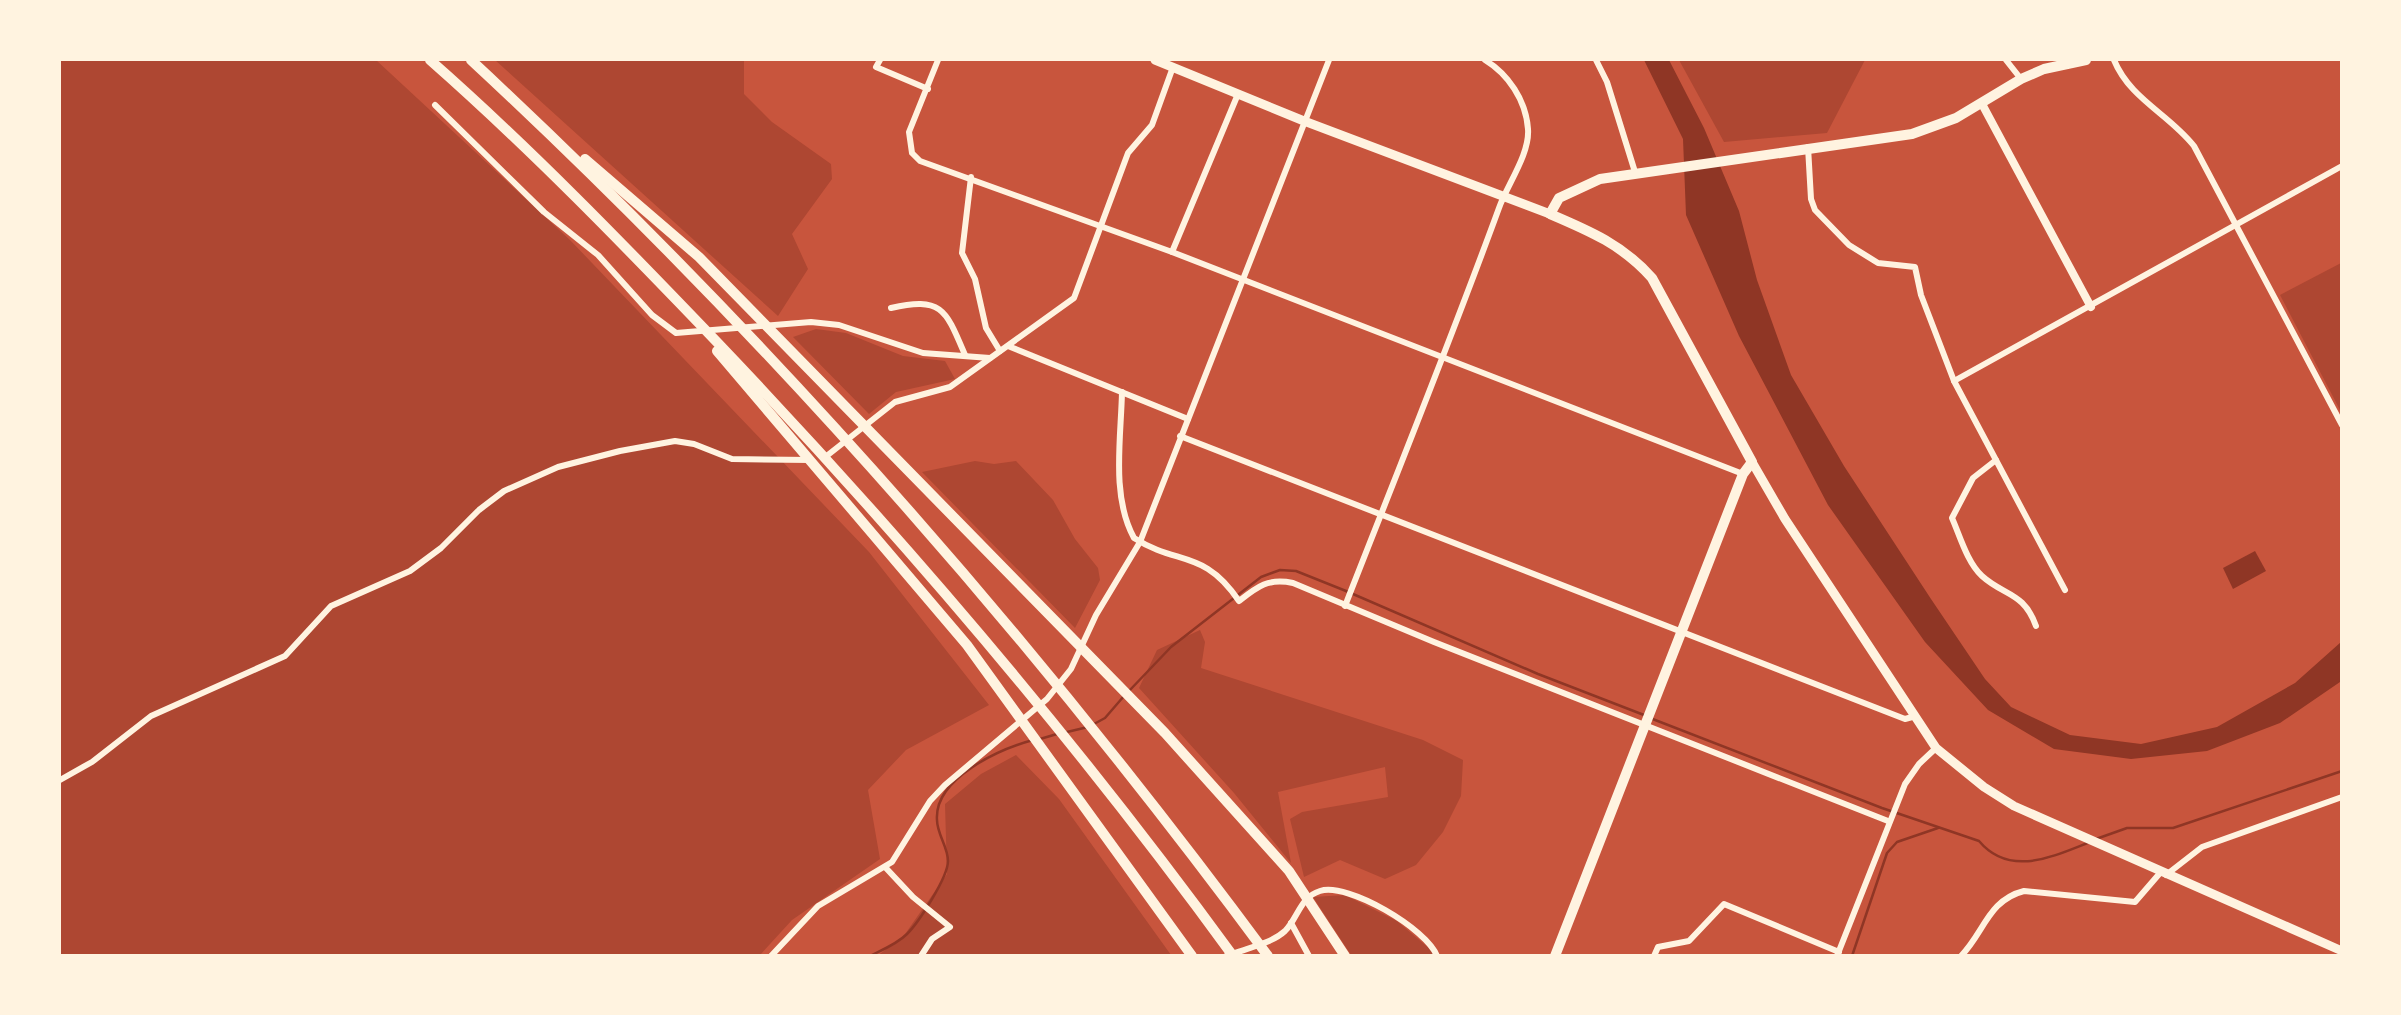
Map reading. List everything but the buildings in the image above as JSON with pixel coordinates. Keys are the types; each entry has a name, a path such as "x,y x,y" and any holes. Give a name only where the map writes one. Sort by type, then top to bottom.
{"highway":[{"path":"430,60 666,289 779,406 911,552 1119,805 1233,956"},
{"path":"471,60 685,268 784,372 932,537 994,608 1144,792 1268,956"},
{"path":"513,99 699,257 1014,582 1165,733 1289,871 1345,956"},
{"path":"666,289 967,645 1191,953"}],"main road":[{"path":"1156,60 1304,121 1550,214 1606,238 1638,262 1652,278 1785,519 1937,748 1999,797 2163,874 2342,951"},
{"path":"1550,214 1559,198 1582,185 1635,172 1912,134 1956,118 2021,79 2086,60"},
{"path":"1555,956 1680,631 1744,474 1752,462"}],"street":[{"path":"880,60 876,67 928,89"},
{"path":"938,60 909,132 912,153 920,161 971,177 1172,252 1744,474"},
{"path":"771,956 818,906 892,862 930,801 944,785 1055,689 1071,669 1096,615 1140,542 1329,60"},
{"path":"1345,606 1445,357 1503,197 1528,141 1528,128 1505,72 1485,60"},
{"path":"1596,60 1607,82 1635,172"},
{"path":"2006,60 2021,79"},
{"path":"2114,60 2129,87 2180,129 2194,146 2342,425"},
{"path":"60,780 92,762 151,716 285,656 331,606 410,571 441,548 479,510 515,486 558,467 664,442 694,444 732,458 822,460 895,402 950,387 1074,298 1128,153 1158,112 1173,67"},
{"path":"1172,252 1238,94"},
{"path":"1982,104 2091,307"},
{"path":"435,105 544,212 598,255 652,315 676,333 811,323 839,325 905,348 990,358"},
{"path":"1808,147 1811,199 1815,210 1849,245 1878,263 1915,267 1921,295 1954,381 2066,590"},
{"path":"1954,381 2342,166"},
{"path":"971,177 962,253 975,279 986,328 1000,351"},
{"path":"891,308 917,302 942,311 965,355"},
{"path":"1008,346 1188,419"},
{"path":"1122,392 1121,496 1124,521 1134,538 1140,542 1205,565 1222,579 1239,601 1259,585 1281,581 1888,821"},
{"path":"1180,436 1905,719 1916,716"},
{"path":"1996,460 1973,478 1952,518 1978,571 2018,597 2031,611 2036,626"},
{"path":"1654,956 1658,947 1689,941 1724,904 1838,954 1898,799 1919,764 1937,748"},
{"path":"1961,956 1985,917 2012,894 2024,891 2134,902 2163,874 2202,847 2342,797"},
{"path":"885,867 914,897 950,927 932,939 921,956"},
{"path":"1226,956 1274,938 1290,923 1311,895 1321,891 1343,890 1395,916 1434,947 1437,956"},
{"path":"1290,923 1309,956"}],"shaded area":[{"path":"60,60 376,60 570,240 869,552 989,705 906,750 868,790 880,859 792,920 760,955 60,955"},
{"path":"495,60 744,60 744,94 772,122 831,164 832,179 792,234 808,269 778,316"},
{"path":"1644,60 1669,60 1704,128 1739,211 1757,280 1791,375 1844,466 1931,599 1985,679 2011,707 2070,735 2141,744 2217,727 2295,683 2341,642 2340,682 2280,723 2207,751 2131,759 2054,749 1988,710 1925,642 1828,505 1739,336 1686,215 1683,139"},
{"path":"1679,60 1865,60 1827,133 1724,142"},
{"path":"2341,263 2341,412 2280,295"},
{"path":"816,329 846,333 903,356 945,361 955,379 896,392 869,414 793,337"},
{"path":"975,461 994,464 1016,461 1053,500 1075,539 1098,568 1100,580 1075,628 922,472"},
{"path":"2255,551 2266,571 2233,589 2223,568"},
{"path":"1200,630 1205,642 1201,668 1423,740 1463,760 1461,796 1443,832 1416,865 1385,879 1340,860 1304,877 1290,819 1302,812 1388,797 1385,767 1278,792 1291,863 1234,793 1139,688 1157,650"},
{"path":"1016,755 1059,799 1171,955 877,956 903,937 947,874 945,804 981,774"},
{"path":"1345,895 1397,921 1437,955 1351,955 1313,897"}],"waterway":[{"path":"1129,691 1171,647 1261,577 1280,570 1296,571 1538,674 1644,715"},
{"path":"1094,724 1105,718 1124,696"},
{"path":"1650,718 1882,808 1979,841 2004,859 2033,861 2090,842"},
{"path":"1067,732 1088,727"},
{"path":"1040,739 1057,734"},
{"path":"870,956 907,934 938,888 948,861 937,820 939,805 946,791 957,779 987,758 1033,740"},
{"path":"2096,839 2127,828 2173,828 2342,771"},
{"path":"1852,956 1887,853 1897,842 1938,828"}]}
